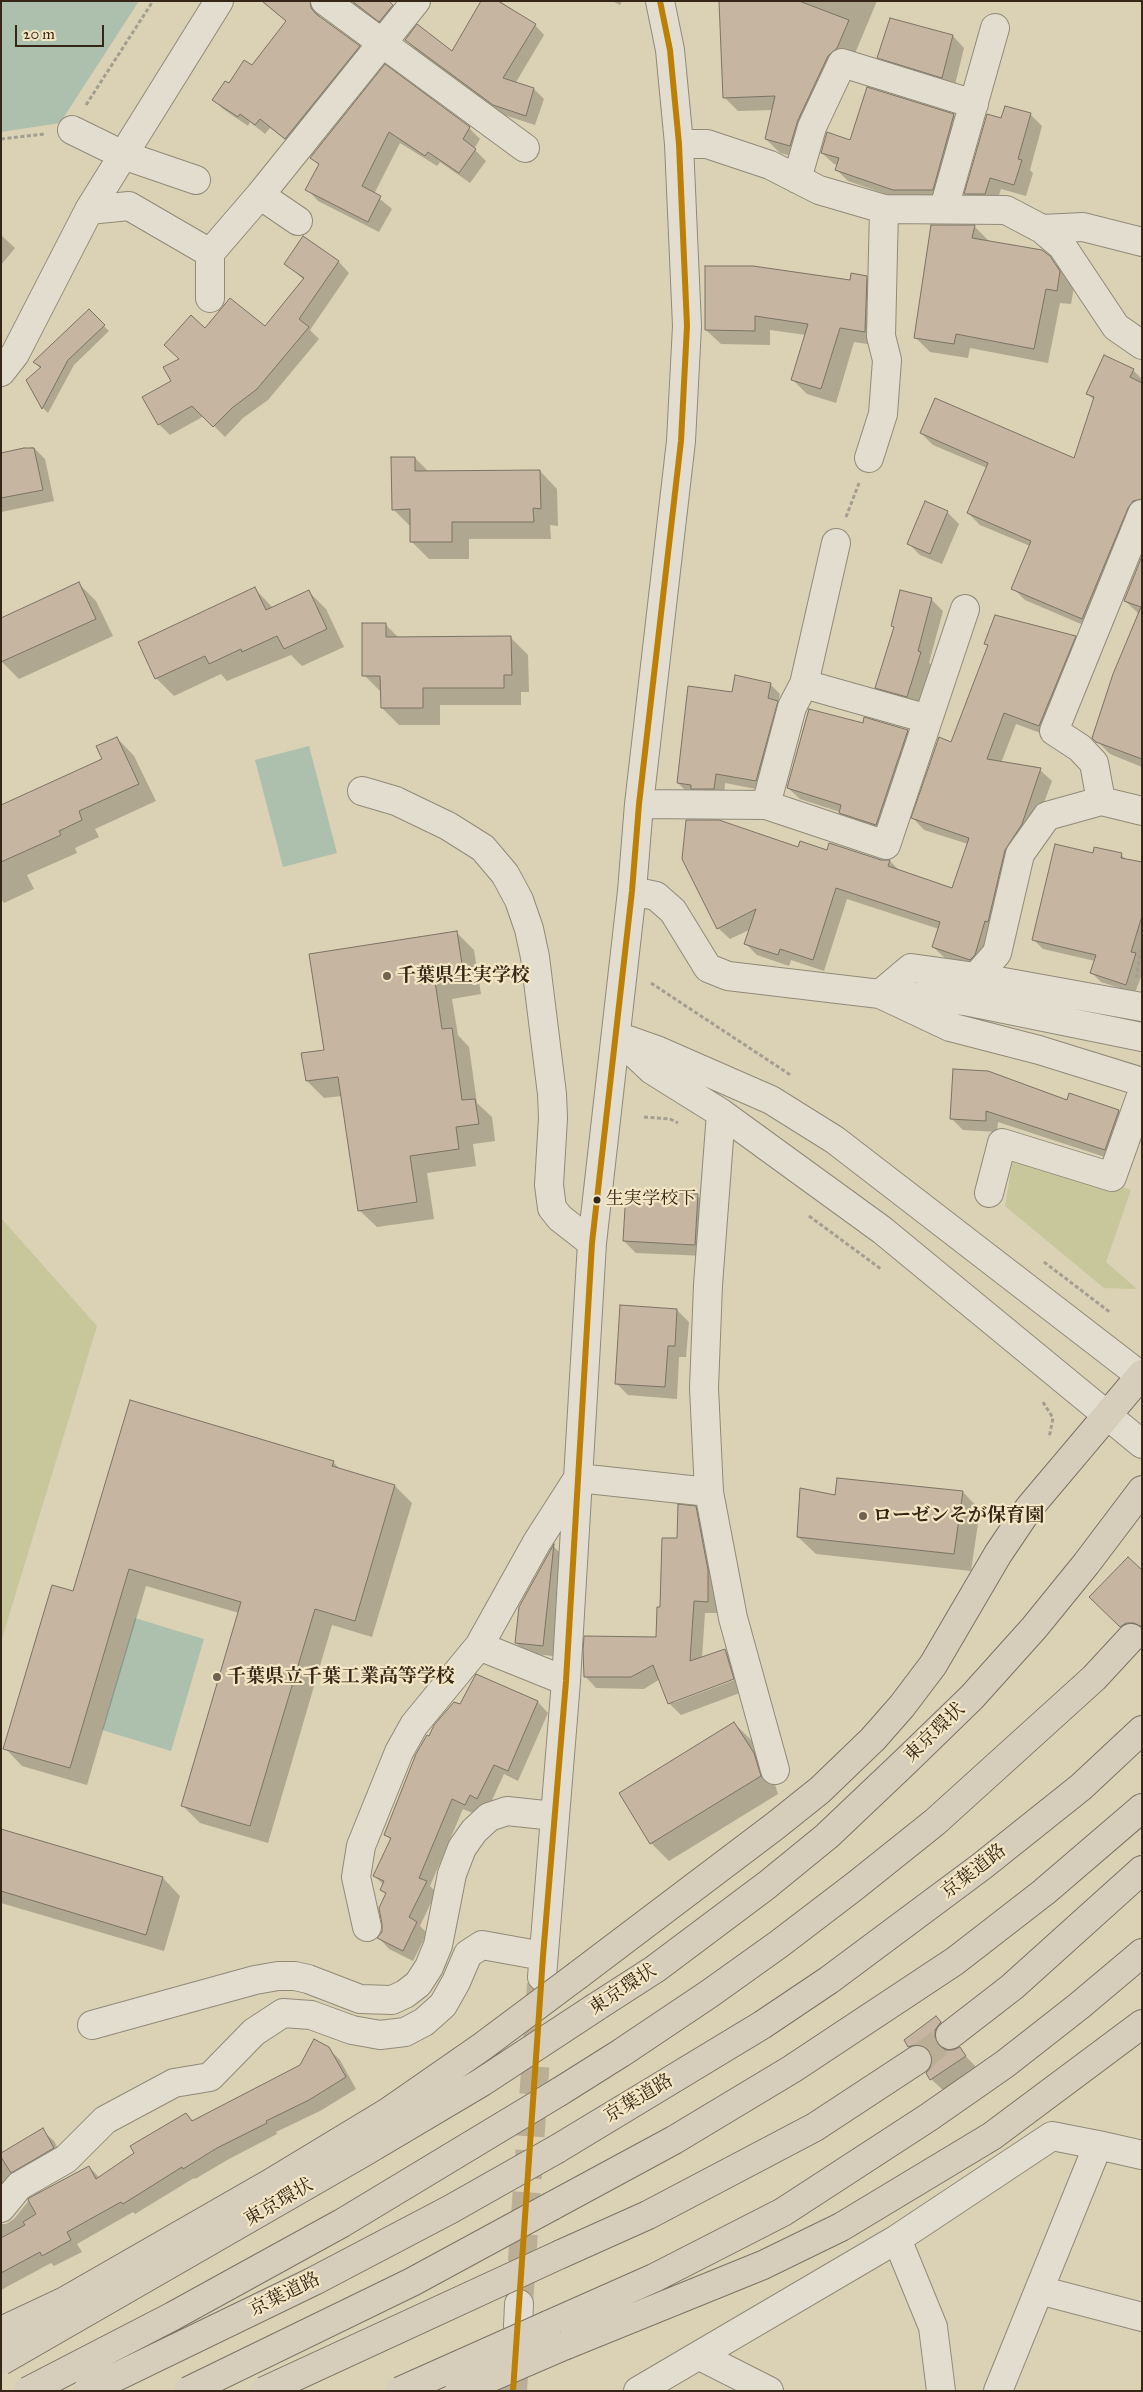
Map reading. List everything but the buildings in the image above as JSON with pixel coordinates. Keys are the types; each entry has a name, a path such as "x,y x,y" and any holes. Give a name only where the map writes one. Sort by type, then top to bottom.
{"highway":[{"path":"1,2331 65,2301 268,2184 388,2112 483,2046 776,1826 820,1790 873,1739 902,1706 933,1665 998,1554 1029,1508 1141,1376"},
{"name":"東京環状","path":"1,2361 224,2235 482,2082 655,1969 753,1896 827,1836 972,1697 1034,1628 1086,1564 1140,1492"},
{"path":"28,2391 173,2316 342,2223 559,2092 709,1994 779,1944 935,1822 1094,1678 1131,1638"},
{"name":"京葉道路","path":"88,2391 314,2281 451,2209 557,2149 762,2025 829,1980 982,1866 1081,1787 1142,1730"},
{"path":"188,2391 412,2282 674,2140 792,2069 955,1961 1044,1892 1142,1808"},
{"path":"950,2035 1012,1987 1142,1870"},
{"path":"400,2391 654,2278 783,2212 929,2117 1005,2064 1079,2006 1142,1953"},
{"path":"459,2391 764,2265 841,2227 992,2136 1142,2024"},
{"path":"264,2391 648,2215 815,2127 917,2060"},
{"path":"224,2235 268,2184"},
{"path":"65,2301 122,2293"}],"street":[{"path":"1,372 15,354 89,210 219,1"},
{"path":"325,1 524,148"},
{"path":"210,298 210,253 260,195 416,1"},
{"path":"1,2208 19,2186 66,2158 105,2120 174,2083 210,2077 254,2032 283,2013 311,2015 352,2030 380,2036 405,2032 424,2022 443,2005 456,1982 468,1954 482,1945 542,1967 566,1681 592,1243 680,441 687,326 680,144 670,50 660,1"},
{"path":"944,208 995,28"},
{"path":"797,179 812,127 842,64 974,104"},
{"path":"72,130 123,155 196,180"},
{"path":"680,144 707,144 770,166 819,190 884,209 1006,210 1042,229 1062,246 1116,327 1142,345"},
{"path":"260,195 298,221"},
{"path":"89,210 129,206 210,253"},
{"path":"869,458 883,414 887,360 881,336 884,209"},
{"path":"1042,229 1083,227 1142,242"},
{"path":"1101,801 1094,763 1080,748 1054,731 1142,514"},
{"path":"766,804 792,706 804,684 836,543"},
{"path":"639,804 766,804 886,845 965,609"},
{"path":"804,684 928,719"},
{"path":"362,791 396,801 439,822 484,848 505,874 519,900 529,929 535,957 552,1094 553,1118 549,1185 552,1208 560,1218 592,1243"},
{"path":"970,989 997,953 1020,854 1047,816 1101,801 1142,811"},
{"path":"632,891 656,896 673,911 708,968 728,976 880,994 970,989 1142,1007"},
{"path":"970,989 1142,1037"},
{"path":"880,994 950,1028 1039,1050 1142,1082"},
{"path":"616,1036 652,1070 721,1113 882,1230 1142,1444"},
{"path":"616,1036 659,1051 771,1100 835,1140 1141,1376"},
{"path":"989,1193 1002,1143 1112,1177 1142,1092"},
{"path":"721,1113 708,1285 705,1369 709,1492 733,1618 775,1770"},
{"path":"578,1478 709,1492"},
{"path":"367,1927 356,1877 361,1846 399,1752 414,1725 479,1646 537,1542 578,1478"},
{"path":"479,1646 566,1681"},
{"path":"92,2025 255,1980 278,1976 295,1976 308,1979 360,1999 392,2000 405,1994 418,1984 429,1967 438,1945 452,1874 462,1848 474,1832 489,1817 507,1811 554,1816"},
{"path":"638,2391 897,2239 1052,2136 1142,2155"},
{"path":"998,2391 1098,2146"},
{"path":"897,2239 933,2327 941,2391"},
{"path":"1039,2290 1142,2317"},
{"path":"700,2356 769,2391"}],"path":[{"path":"1,139 72,130 153,1"},
{"path":"836,543 869,458"},
{"path":"644,1117 670,1119 684,1126"},
{"path":"802,1210 889,1276"},
{"path":"1040,1397 1052,1418 1048,1443"}],"green space":[{"path":"1014,1152 1131,1190 1106,1262 1137,1289 1104,1288 1005,1206"},
{"path":"1,1218 97,1326 1,1642"}],"shaded area":[{"path":"1,1 139,1 60,123 1,132"},
{"path":"309,746 337,853 283,867 255,760"},
{"path":"135,1618 204,1639 171,1751 102,1730"}],"tunnel":[{"path":"519,2304 541,1984"},
{"path":"917,2060 950,2035"},
{"path":"513,2391 516,2345"}],"transit line":[{"path":"513,2391 543,1956 566,1681 592,1243 632,891 639,804 681,441 687,326 679,144 670,50 660,1"}],"place":[{"name":"千葉県生実学校","path":"387,976"},
{"name":"生実学校下","path":"597,1200"},
{"name":"ローゼンそが保育園","path":"863,1516"},
{"name":"千葉県立千葉工業高等学校","path":"217,1677"}]}
